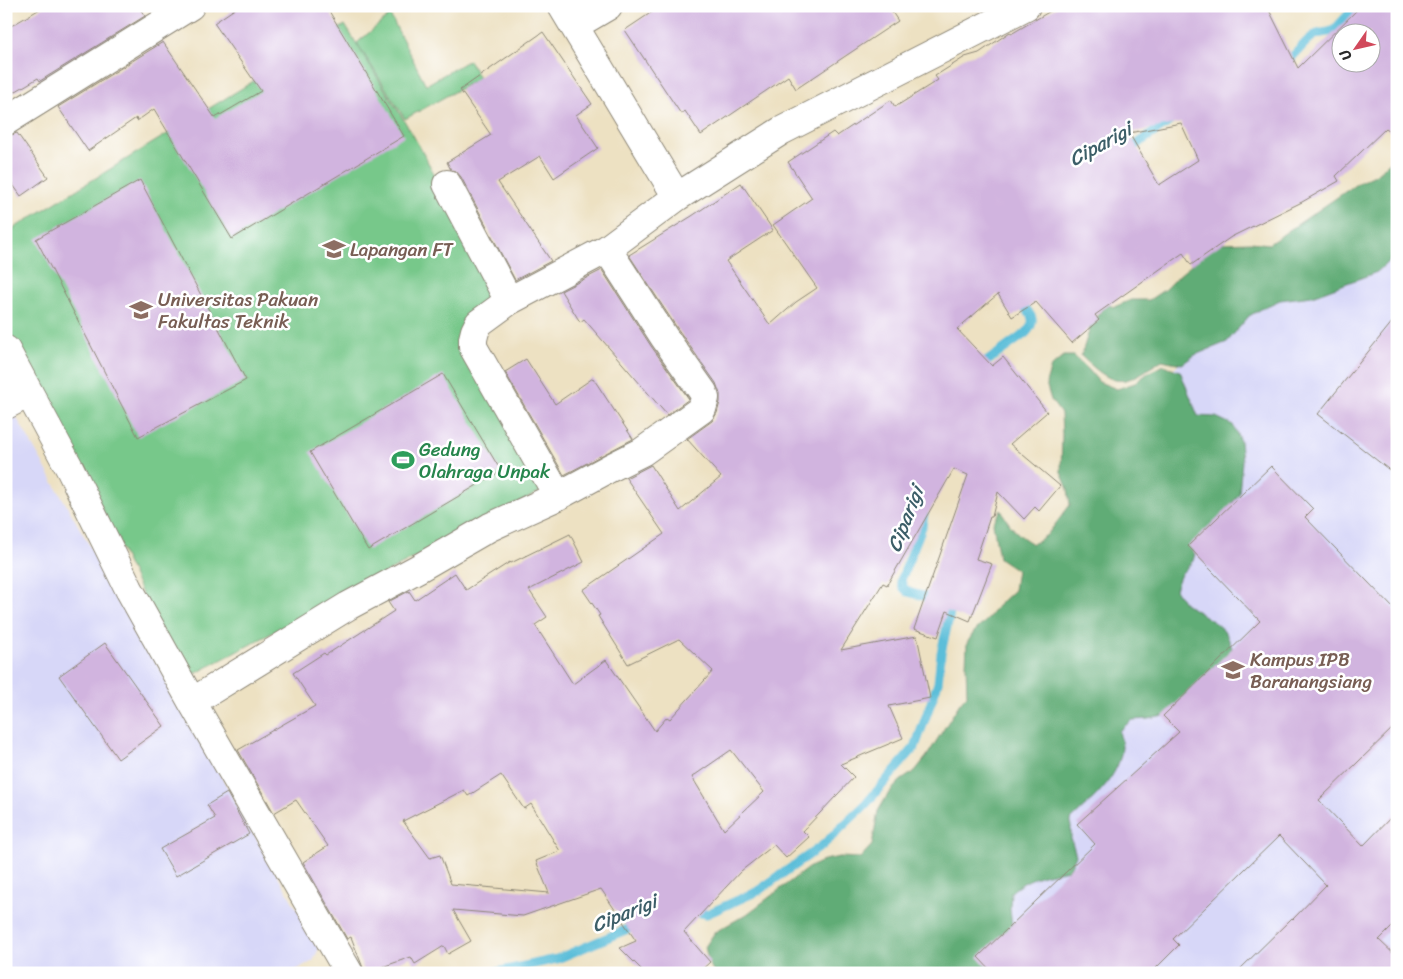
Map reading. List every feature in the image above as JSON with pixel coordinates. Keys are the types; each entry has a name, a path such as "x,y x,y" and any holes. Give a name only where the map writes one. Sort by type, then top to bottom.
{"street":[{"path":"6,121 190,6"},
{"path":"608,6 568,16 677,197"},
{"path":"558,496 473,347 475,330 479,324 509,301 607,249 677,197 780,132 1026,6"},
{"path":"447,184 509,301"},
{"path":"192,702 348,606 490,527 558,496 642,452 702,409 704,404 703,392 664,337 607,249"},
{"path":"6,350 17,399 70,469 129,589 192,702 349,973"}],"shaded area":[{"name":"Kampus IPB Baranangsiang","path":"1397,218 1397,973 963,973 1174,368 1242,313"},
{"path":"6,399 319,948 313,961 290,973 6,973"}],"green space":[{"path":"390,15 426,85 469,60 479,78 405,119 357,43"},
{"path":"345,25 413,135 495,285 500,303 467,324 560,481 183,680 91,486 6,324 6,233"},
{"path":"1397,152 1397,246 1391,259 1377,272 1312,296 1280,300 1265,307 1249,316 1227,342 1195,355 1182,364 1162,360 1138,375 1120,381 1103,375 1081,356 1094,321 1109,305 1114,307 1131,300 1149,300 1164,290 1205,253 1222,243 1251,242 1269,244 1358,183 1375,175 1390,162"},
{"path":"1064,356 1074,356 1099,382 1117,389 1135,383 1163,365 1180,371 1198,416 1216,417 1233,425 1240,441 1242,461 1239,494 1219,522 1197,546 1193,561 1181,574 1175,589 1184,603 1214,622 1226,633 1239,665 1213,706 1149,719 1132,720 1119,731 1122,747 1116,769 1103,788 1071,820 1071,839 1076,855 1069,870 1046,874 1032,879 1011,892 1012,926 1006,973 715,973 709,964 705,947 715,932 747,914 808,868 824,860 840,857 860,858 872,845 878,811 888,794 900,781 915,771 927,756 967,695 967,643 997,606 1014,590 1017,570 999,558 993,523 1001,510 1014,530 1033,544 1047,535 1070,505 1068,489 1061,472 1061,414 1051,400 1046,383 1051,367"}],"building":[{"path":"45,6 138,6 145,16 40,81 38,78 6,97 6,29"},
{"path":"239,6 326,6 404,136 232,239 154,109 137,121 136,118 88,151 58,107 163,42 215,118 261,91 214,23"},
{"path":"661,6 888,6 898,21 796,89 788,76 701,135 685,111 681,114 625,30"},
{"path":"1059,6 1267,6 1298,68 1330,37 1330,72 1380,72 1380,22 1345,22 1361,6 1397,6 1397,136 1386,128 1336,176 1339,181 1302,202 1231,237 1191,265 1183,253 1095,315 1099,320 1072,343 1036,302 1012,317 998,294 957,329 992,366 1003,357 1047,412 1010,444 1060,486 1039,511 1035,507 1024,519 998,492 992,517 990,517 976,559 992,564 970,621 947,611 938,637 914,629 968,475 954,469 887,585 883,583 841,650 917,636 930,698 889,706 903,738 841,764 854,777 803,831 809,837 786,858 774,845 741,871 684,932 710,962 698,973 645,973 620,948 636,941 601,889 523,916 453,910 471,941 448,954 444,946 415,964 411,957 365,973 351,937 347,939 303,862 328,846 296,800 274,813 238,750 315,706 293,673 324,653 326,655 394,611 388,602 409,591 415,600 455,573 466,590 510,562 570,534 584,562 529,590 547,617 535,625 573,684 606,660 655,731 667,717 670,719 713,671 679,639 628,664 598,616 600,615 583,590 664,534 626,478 651,465 680,511 721,477 687,439 712,421 717,413 720,394 716,383 629,255 741,183 773,230 726,261 770,325 796,302 817,288 773,225 812,198 788,162 833,132 837,136 891,100 895,107 938,80 935,76 965,57 979,53 1010,32 1011,34","holes":["1181,123 1198,160 1159,185 1129,133","731,750 764,792 724,830 692,777","501,775 524,809 531,804 560,851 536,861 549,893 451,884 440,855 430,858 403,821 464,790 468,796"]},
{"path":"543,32 592,104 576,115 598,148 554,178 540,156 498,182 551,261 515,280 461,177 456,171 451,170 447,162 491,135 460,90"},
{"path":"17,133 48,177 21,196 6,175 6,137"},
{"name":"Universitas Pakuan Fakultas Teknik","path":"140,180 246,380 138,437 36,239"},
{"path":"602,270 651,346 689,399 667,415 584,319 580,322 561,291"},
{"path":"1397,316 1397,476 1318,414"},
{"path":"526,359 555,404 593,378 633,439 564,475 505,372"},
{"name":"Gedung Olahraga Unpak","path":"443,374 501,471 368,550 310,452"},
{"path":"1271,466 1313,509 1305,517 1397,612 1397,724 1319,800 1363,846 1397,811 1397,922 1379,940 1397,957 1397,973 1236,973 1326,885 1279,836 1173,939 1179,945 1151,973 993,973 978,957 1095,844 1077,824 1179,732 1163,716 1260,621 1188,546"},
{"path":"105,643 164,726 118,759 59,676"},
{"path":"227,793 249,834 176,876 160,849 215,818 207,805"}],"waterway":[{"name":"Ciparigi","path":"1283,64 1315,35 1334,30 1356,6"},
{"name":"Ciparigi","path":"1126,151 1173,119"},
{"name":"Ciparigi","path":"978,368 1026,333 1030,328 1032,324 1031,316 1019,300"},
{"name":"Ciparigi","path":"690,911 707,914 758,891 823,845 865,805 915,747 938,683 941,653 951,609 949,604 945,602 908,592 903,587 901,580 922,527 924,513"},
{"name":"Ciparigi","path":"492,973 557,959 637,925"}],"place":[{"name":"Lapangan FT","path":"334,249"},
{"name":"Universitas Pakuan Fakultas Teknik","path":"141,310"},
{"name":"Gedung Olahraga Unpak","path":"403,460"},
{"name":"Kampus IPB Baranangsiang","path":"1233,670"}]}
